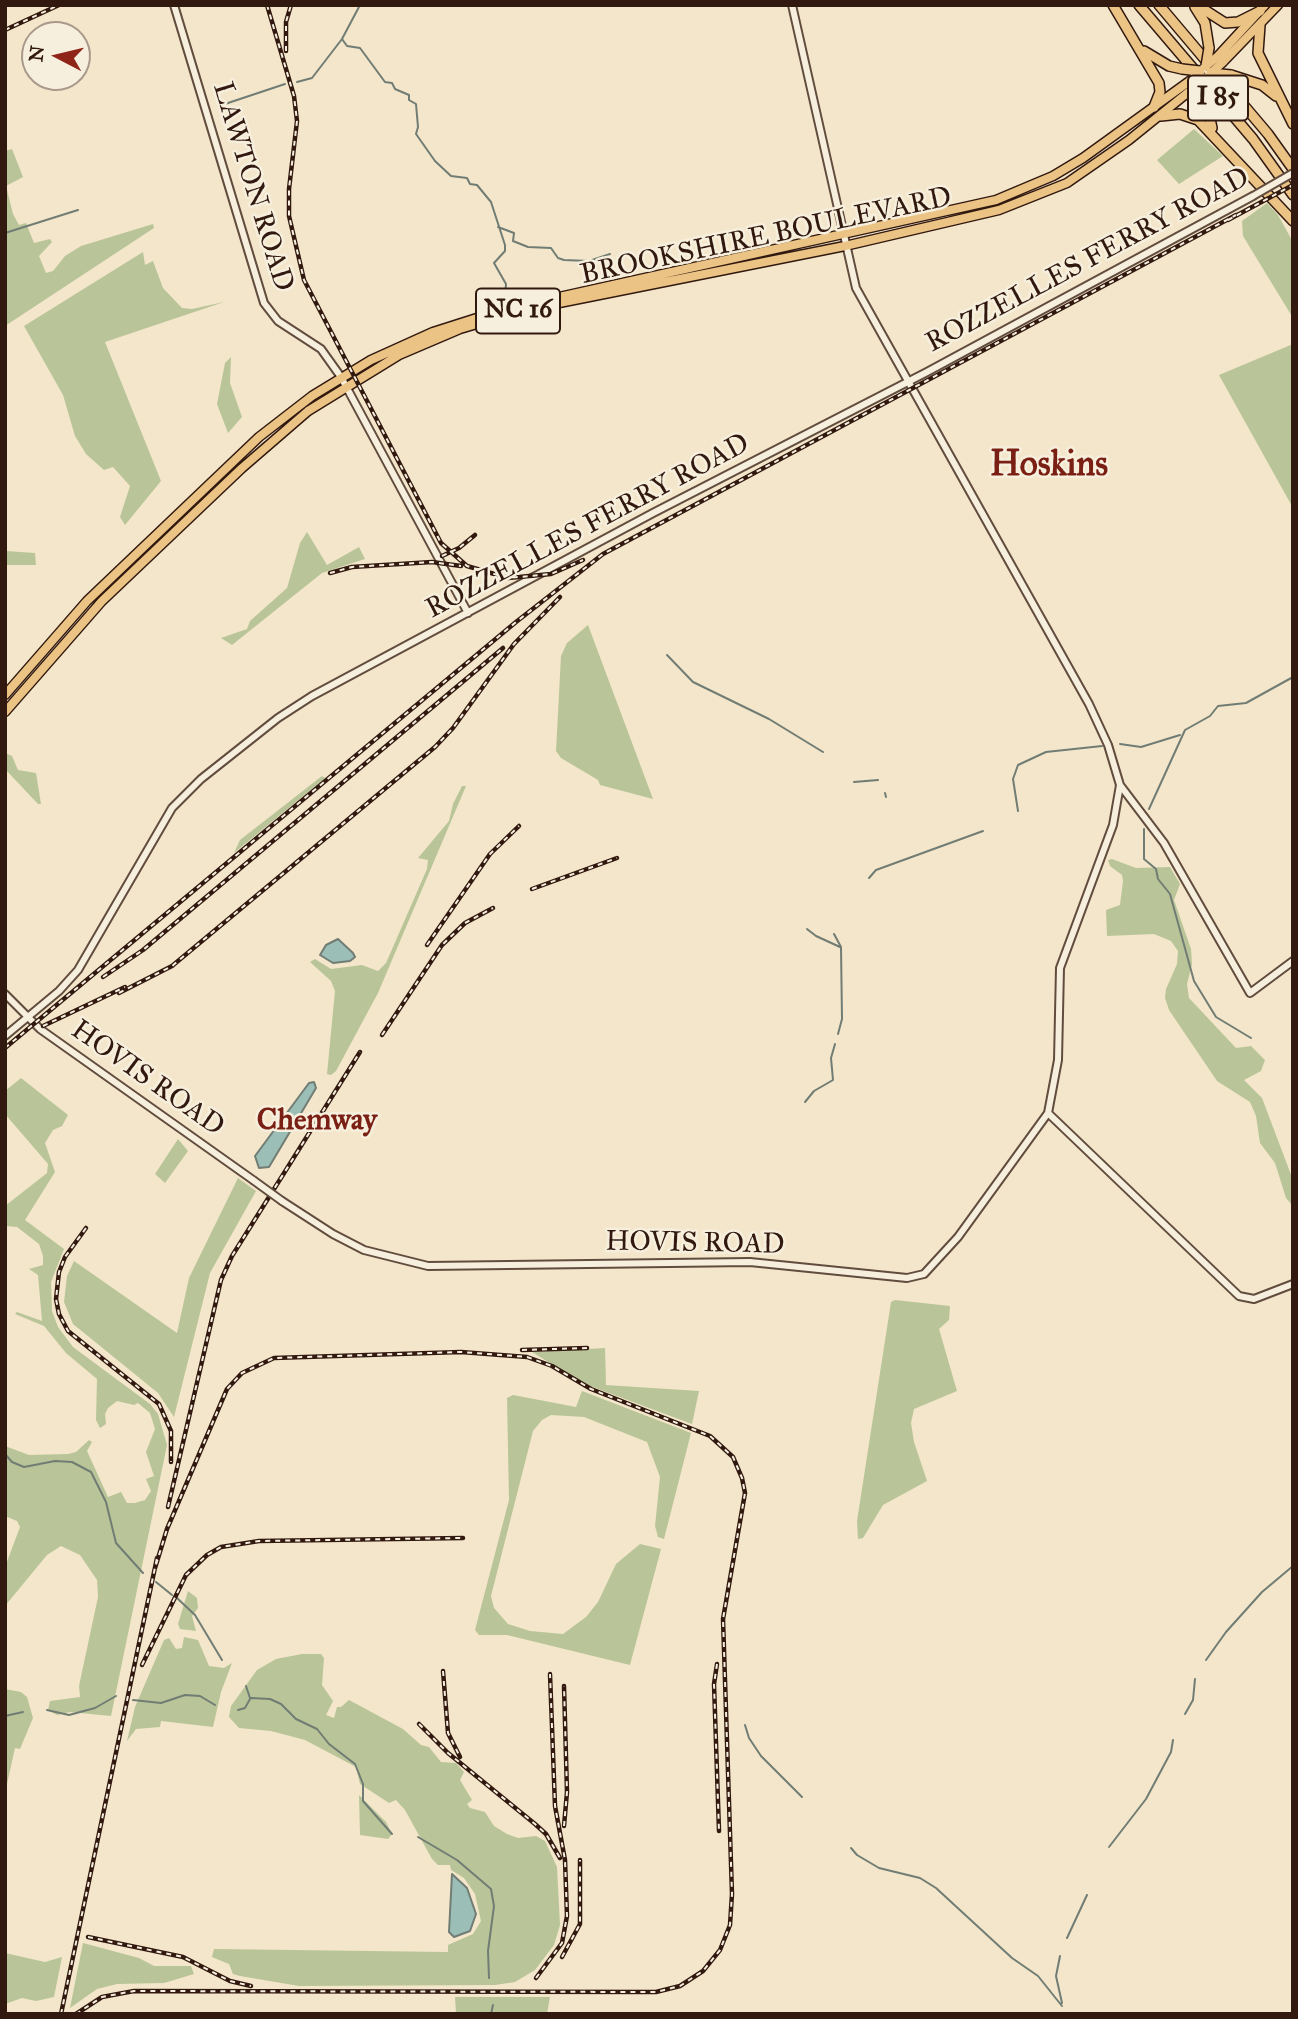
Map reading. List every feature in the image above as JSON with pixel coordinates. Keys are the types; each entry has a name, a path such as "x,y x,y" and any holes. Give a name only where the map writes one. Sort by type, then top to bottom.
{"highway":[{"path":"1113,5 1159,83 1158,112 1190,116 1215,136 1293,220"},
{"name":"I 85","path":"1139,5 1263,150 1293,195"},
{"name":"I 85","path":"1159,5 1268,134 1293,171"},
{"path":"1196,5 1225,23 1238,22 1262,8"},
{"path":"1196,5 1205,23 1209,46 1205,96 1215,136"},
{"name":"BROOKSHIRE BOULEVARD","path":"5,712 94,609 159,545 276,438 346,386 416,347 505,315 845,246 980,216 1012,206 1067,183 1193,83 1278,5"},
{"name":"BROOKSHIRE BOULEVARD","path":"1221,59 1262,8"},
{"path":"1259,25 1258,53 1293,124"},
{"path":"1138,45 1155,59 1182,69 1231,75 1265,87 1279,100"},
{"name":"BROOKSHIRE BOULEVARD","path":"5,695 87,601 259,438 341,377 414,340 477,316 975,207 1057,174 1158,112"},
{"path":"1012,206 1057,181 1057,174"},
{"path":"87,601 94,609"}],"street":[{"name":"LAWTON ROAD","path":"174,5 265,305 278,321 324,352 341,377 468,613"},
{"path":"792,5 856,288 1089,704 1108,745 1120,785 1164,844 1250,993 1293,961"},
{"name":"ROZZELLES FERRY ROAD","path":"5,1036 78,970 161,823 193,787 296,706 908,382 1253,196 1293,171"},
{"name":"HOVIS ROAD","path":"5,994 55,1039 282,1201 363,1250 428,1266 758,1262 911,1278 924,1274 935,1265 1048,1113 1058,1060 1060,968 1114,825 1120,785"},
{"path":"1048,1113 1239,1296 1254,1299 1293,1284"}],"green space":[{"path":"1194,129 1223,156 1179,184 1157,160"},
{"path":"12,149 23,177 6,186 13,214 19,225 26,223 34,243 50,239 52,242 39,256 46,273 53,271 65,256 81,246 153,224 154,228 5,326 5,151"},
{"path":"1267,203 1278,215 1293,242 1293,318 1243,236 1242,221"},
{"path":"143,252 145,265 153,261 163,288 182,308 192,309 224,302 105,342 161,481 125,525 120,517 130,486 113,467 104,470 86,454 75,436 63,395 24,326"},
{"path":"1293,344 1293,508 1219,375"},
{"path":"231,357 230,383 242,417 228,433 217,404 225,363"},
{"path":"307,532 327,565 359,547 365,559 322,573 232,645 221,638 247,629 250,621 287,588 300,543"},
{"path":"6,551 35,553 36,565 5,565"},
{"path":"588,625 653,799 600,785 598,780 561,758 556,751 561,656 567,643"},
{"path":"5,753 12,756 18,770 36,773 41,804 5,769"},
{"path":"322,776 325,778 234,853 240,840"},
{"path":"462,786 466,786 378,993 336,1071 331,1075 327,1074 335,991 331,981 310,962 315,959 331,969 362,965 378,971 386,963 427,869 428,860 418,858 449,821 453,804"},
{"path":"1108,860 1136,868 1170,867 1180,884 1174,900 1191,949 1192,964 1187,984 1189,998 1236,1048 1251,1046 1265,1060 1261,1071 1244,1080 1262,1098 1293,1180 1293,1206 1286,1198 1275,1163 1260,1143 1256,1116 1250,1102 1217,1081 1169,1010 1165,998 1166,989 1177,964 1178,951 1171,941 1154,934 1107,936 1106,910 1120,905 1123,881 1122,875 1110,866"},
{"path":"21,1078 68,1115 62,1126 53,1130 45,1143 55,1172 25,1220 64,1249 51,1282 52,1311 58,1327 73,1347 150,1404 158,1414 167,1445 111,1716 70,1712 57,1715 48,1710 50,1701 80,1697 79,1686 98,1597 97,1580 80,1555 61,1546 47,1555 5,1606 5,1567 20,1527 17,1521 5,1516 5,1446 29,1455 68,1454 76,1452 89,1440 92,1442 87,1451 108,1497 121,1492 127,1503 145,1500 151,1491 146,1479 154,1476 146,1452 155,1429 150,1413 138,1403 134,1405 117,1401 108,1408 105,1414 106,1424 100,1428 96,1420 97,1379 66,1353 44,1326 15,1314 17,1312 42,1321 38,1275 29,1269 43,1265 43,1256 39,1244 17,1227 5,1226 5,1206 47,1173 48,1164 5,1114 5,1091"},
{"path":"178,1139 188,1151 165,1183 155,1174"},
{"path":"238,1178 256,1191 210,1273 174,1417 158,1393 73,1324 64,1302 67,1276 74,1261 177,1333 189,1278"},
{"path":"895,1300 950,1306 949,1320 939,1329 957,1391 914,1409 911,1423 914,1442 927,1481 883,1505 863,1538 858,1539 857,1521 891,1302"},
{"path":"605,1348 606,1385 699,1391 692,1424 582,1383 532,1352"},
{"path":"582,1391 691,1433 664,1539 658,1537 655,1526 660,1477 647,1442 584,1417 551,1415 542,1420 533,1431 491,1596 494,1608 508,1624 530,1631 563,1634 586,1617 598,1602 616,1564 640,1544 661,1549 630,1665 507,1635 479,1635 475,1630 509,1500 507,1398 513,1395 576,1407"},
{"path":"188,1591 197,1598 198,1608 192,1616 196,1631 180,1629 178,1624"},
{"path":"184,1637 198,1640 209,1666 224,1668 232,1663 221,1692 213,1727 161,1721 160,1727 136,1729 127,1741 135,1707 164,1640 169,1638 176,1649 182,1648"},
{"path":"321,1654 324,1658 322,1685 333,1701 326,1715 334,1718 337,1707 349,1700 403,1729 421,1745 429,1747 441,1762 456,1763 464,1772 460,1780 472,1800 467,1804 470,1808 485,1812 494,1826 507,1834 518,1838 536,1836 545,1841 557,1867 560,1925 554,1945 535,1970 515,1982 495,1985 299,1986 233,1974 229,1964 212,1957 214,1949 448,1952 448,1945 473,1934 481,1921 475,1894 464,1878 451,1870 450,1865 438,1865 432,1859 405,1810 396,1800 389,1803 360,1784 356,1767 305,1740 271,1731 239,1728 229,1717 231,1706 257,1670 276,1659"},
{"path":"5,1689 21,1692 27,1697 33,1718 20,1749 15,1748 5,1793"},
{"path":"359,1795 386,1822 392,1834 388,1839 360,1835"},
{"path":"83,1943 139,1958 154,1966 191,1966 194,1974 164,1983 117,1984 97,1989 70,2008"},
{"path":"5,1953 45,1962 62,1957 54,1997 36,2001 22,1998 5,2004"},
{"path":"455,1997 550,1997 547,2014 456,2014"}],"water":[{"path":"338,939 353,953 355,957 350,961 333,963 320,955 326,945"},
{"path":"314,1082 316,1088 269,1167 259,1168 255,1156 309,1083"},
{"path":"452,1874 467,1888 476,1914 470,1931 454,1937 449,1932"}],"waterway":[{"path":"297,82 312,78 342,39 360,5"},
{"path":"342,39 347,46 360,48 385,82 392,83 395,89 409,95 409,100 416,104 416,134 435,161 451,176 467,178 470,184 477,185 491,202 505,245 505,251 494,263 506,284 505,299"},
{"path":"219,106 285,84"},
{"path":"5,233 78,210"},
{"path":"498,227 514,233 513,241 528,247 551,248 558,258 564,260 589,261 610,254"},
{"path":"508,321 508,331"},
{"path":"667,655 693,682 769,719 823,752"},
{"path":"1149,809 1185,730 1210,716 1218,706 1246,703 1293,677"},
{"path":"1120,744 1141,747 1180,735"},
{"path":"1018,811 1013,779 1018,765 1046,752 1102,746"},
{"path":"854,782 878,780"},
{"path":"885,793 886,797"},
{"path":"1144,829 1144,859 1156,869 1158,879 1170,894 1194,981 1216,1017 1251,1038"},
{"path":"869,878 876,870 983,831"},
{"path":"807,929 840,947"},
{"path":"834,934 841,947 842,1019 838,1034"},
{"path":"805,1102 814,1091 833,1080 831,1058 835,1044"},
{"path":"5,1454 12,1462 24,1467 55,1461 72,1462 91,1472 106,1502 116,1543 143,1573"},
{"path":"1206,1660 1226,1632 1262,1592 1293,1566"},
{"path":"156,1582 172,1595"},
{"path":"177,1598 195,1615 222,1660"},
{"path":"1185,1714 1193,1700 1195,1679"},
{"path":"246,1686 250,1698"},
{"path":"133,1700 161,1703 185,1695 200,1696 215,1705"},
{"path":"47,1710 69,1715 95,1708 116,1696"},
{"path":"251,1698 270,1699 281,1704 296,1719 317,1729 329,1744 355,1764 363,1784 363,1801 392,1834"},
{"path":"238,1710 245,1708 250,1699"},
{"path":"5,1716 23,1712"},
{"path":"745,1725 749,1738 761,1756 802,1797"},
{"path":"1109,1847 1146,1799 1171,1752 1173,1740"},
{"path":"418,1837 457,1860 491,1889 494,1906 488,1951 489,1978"},
{"path":"851,1848 857,1855 879,1868 920,1878 936,1888 1012,1958 1038,1976 1062,2006"},
{"path":"1067,1938 1087,1895"},
{"path":"1060,1956 1056,1976 1062,2003"},
{"path":"491,2014 493,2005"}],"railway":[{"path":"5,30 59,5"},
{"path":"267,5 294,96 297,121 289,189 289,216 304,280 441,543 467,566 508,578 551,574 583,560"},
{"path":"286,51 286,22 291,5"},
{"path":"1228,220 1293,185"},
{"path":"5,1048 516,622 603,554 1236,215"},
{"path":"442,556 459,548 475,535"},
{"path":"330,573 352,567 432,562 461,566"},
{"path":"119,993 172,966 435,747 453,728 514,644 560,597"},
{"path":"103,977 143,950 503,648"},
{"path":"427,945 490,854 519,826"},
{"path":"532,889 617,858"},
{"path":"382,1035 442,945 465,923 493,908"},
{"path":"43,1026 125,987"},
{"path":"168,1507 221,1280 232,1256 360,1052"},
{"path":"86,1228 65,1257 59,1272 56,1299 59,1314 68,1331 159,1404 171,1431 171,1462"},
{"path":"522,1350 587,1348"},
{"path":"76,2014 102,1997 134,1991 656,1992 680,1986 703,1971 720,1950 730,1925 732,1894 723,1619 745,1493 733,1457 710,1436 591,1389 552,1366 527,1357 461,1352 274,1358 242,1373 227,1389 167,1529 155,1568"},
{"path":"142,1665 186,1575 207,1555 221,1547 259,1541 463,1538"},
{"path":"61,2014 157,1558"},
{"path":"717,1664 714,1684 719,1831"},
{"path":"443,1671 448,1733 460,1757"},
{"path":"536,1978 562,1943 567,1916 565,1860 555,1806 550,1674"},
{"path":"564,1686 567,1792 564,1826"},
{"path":"419,1724 448,1753 546,1834 560,1858"},
{"path":"562,1957 580,1924 580,1860"},
{"path":"88,1937 183,1957 230,1981 251,1986"}],"district":[{"name":"Hoskins","path":"1049,466"},
{"name":"Chemway","path":"317,1122"}]}
